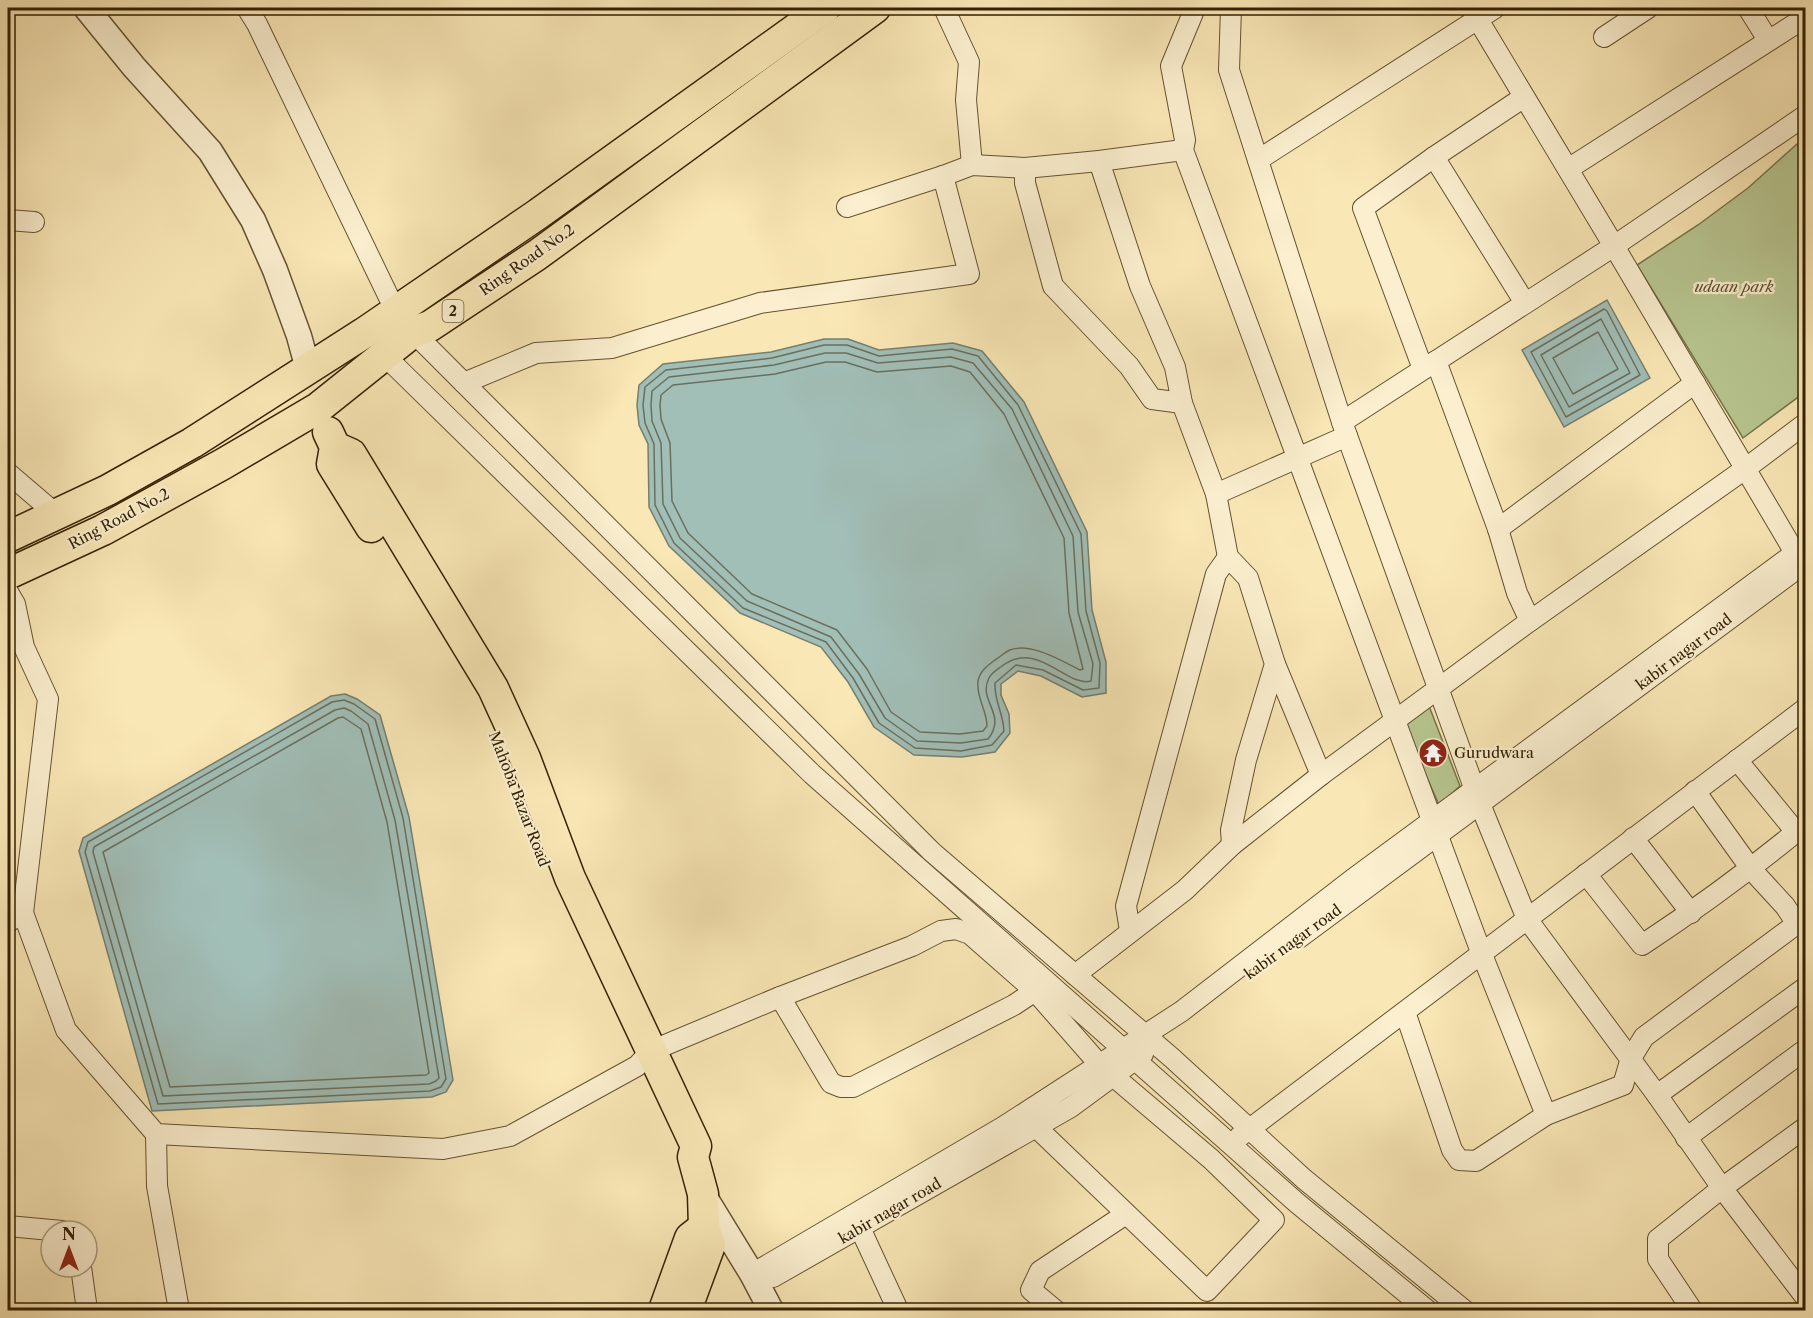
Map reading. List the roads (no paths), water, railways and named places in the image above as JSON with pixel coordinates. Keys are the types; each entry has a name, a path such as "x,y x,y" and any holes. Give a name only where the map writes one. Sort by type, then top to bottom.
{"main road":[{"name":"Ring Road No.2","path":"8,537 108,490 192,443 308,369 404,322 538,214 825,8"},
{"name":"Ring Road No.2","path":"404,322 430,326 537,255 875,8"},
{"name":"Ring Road No.2","path":"8,574 103,530 223,464 318,408 384,355 404,322"},
{"name":"Mahoba Bazar Road","path":"308,369 318,408 335,447 332,464 481,702 505,754 525,781 553,889 644,1059 681,1151 693,1157 702,1194"},
{"path":"686,1311 710,1245 704,1227 702,1194"},
{"path":"664,1311 690,1238 704,1227"}],"street":[{"path":"86,8 134,67 210,151 253,220 275,270 299,336 308,369"},
{"path":"247,8 404,322 932,852 1150,1040 1304,1179 1464,1311"},
{"path":"944,8 969,62 966,100 972,165"},
{"path":"1195,8 1171,66 1185,140 1183,150 1436,827 1480,952 1546,1115"},
{"path":"1231,8 1229,70 1345,429 1477,797 1527,919 1631,1058 1722,1188 1806,1298"},
{"path":"1258,160 1474,13 1495,8"},
{"path":"1604,37 1648,8"},
{"path":"1748,8 1768,40"},
{"path":"1474,13 1745,469 1802,556"},
{"path":"1568,169 1806,17"},
{"path":"1524,97 1363,208 1498,529 1517,593 1530,621"},
{"path":"1216,494 1298,458 1345,429 1429,365 1614,246 1806,115"},
{"path":"847,207 972,165 1025,168 1183,150"},
{"path":"1434,157 1525,303"},
{"path":"1099,161 1140,286 1175,367 1182,404 1216,494 1228,557 1248,578 1275,664 1321,775"},
{"path":"1025,168 1025,183 1053,286 1129,366 1152,399 1182,404"},
{"path":"464,383 536,353 612,348 760,303 969,274 943,176"},
{"path":"8,220 34,222"},
{"path":"384,355 813,774 1128,1055 1427,1311"},
{"path":"1498,529 1695,383"},
{"path":"1075,975 1185,890 1232,845 1321,775 1530,621 1745,469 1806,423"},
{"path":"8,473 56,514"},
{"name":"kabir nagar road","path":"755,1280 860,1228 1071,1107 1106,1070 1150,1040 1802,556"},
{"path":"1130,931 1126,906 1216,573 1228,557"},
{"path":"8,592 15,604 24,647 48,699 15,918 66,1030 156,1134 157,1186 179,1311"},
{"path":"1232,845 1231,830 1246,760 1275,664"},
{"path":"1211,1159 1405,1012 1480,952 1806,708"},
{"path":"1586,874 1642,945 1751,869 1796,832 1737,760"},
{"path":"1405,1012 1452,1150 1459,1160 1476,1161 1546,1115 1623,1085 1631,1058 1644,1037 1801,921 1751,869 1695,791"},
{"path":"1633,838 1690,913"},
{"path":"156,1134 443,1149 510,1136 644,1059 780,997 912,946 940,931 956,929 969,934 1035,991 1106,1070 1211,1159 1274,1220 1207,1291 1036,1127"},
{"path":"1657,1095 1806,987"},
{"path":"780,997 831,1083 841,1088 853,1087 1014,1005 1035,991"},
{"path":"1686,1138 1806,1049"},
{"path":"755,1280 1003,1127 1106,1070"},
{"path":"1692,1311 1658,1259 1658,1239 1722,1188 1806,1127"},
{"name":"Mahoba Bazar Road","path":"702,1194 755,1280 771,1311"},
{"path":"1055,1311 1031,1290 1040,1271 1126,1214"},
{"path":"8,1226 39,1229"},
{"path":"860,1228 898,1311"},
{"path":"83,1279 87,1311"}],"water":[{"path":"1607,300 1650,378 1564,427 1522,350"},
{"path":"824,339 848,339 879,350 953,343 982,351 1024,402 1087,532 1092,610 1106,662 1106,693 1082,697 1041,676 1018,671 1001,684 1001,695 1009,714 1010,733 995,752 962,757 914,755 874,727 848,682 821,647 740,613 669,546 649,507 648,444 639,425 637,405 639,385 663,364 771,352"},
{"path":"345,694 357,699 380,715 409,817 453,1080 446,1092 432,1097 152,1111 79,851 83,838 331,696"}],"place":[{"name":"Gurudwara","path":"1433,753"}],"park label":[{"name":"udaan park","path":"1734,287"}]}
